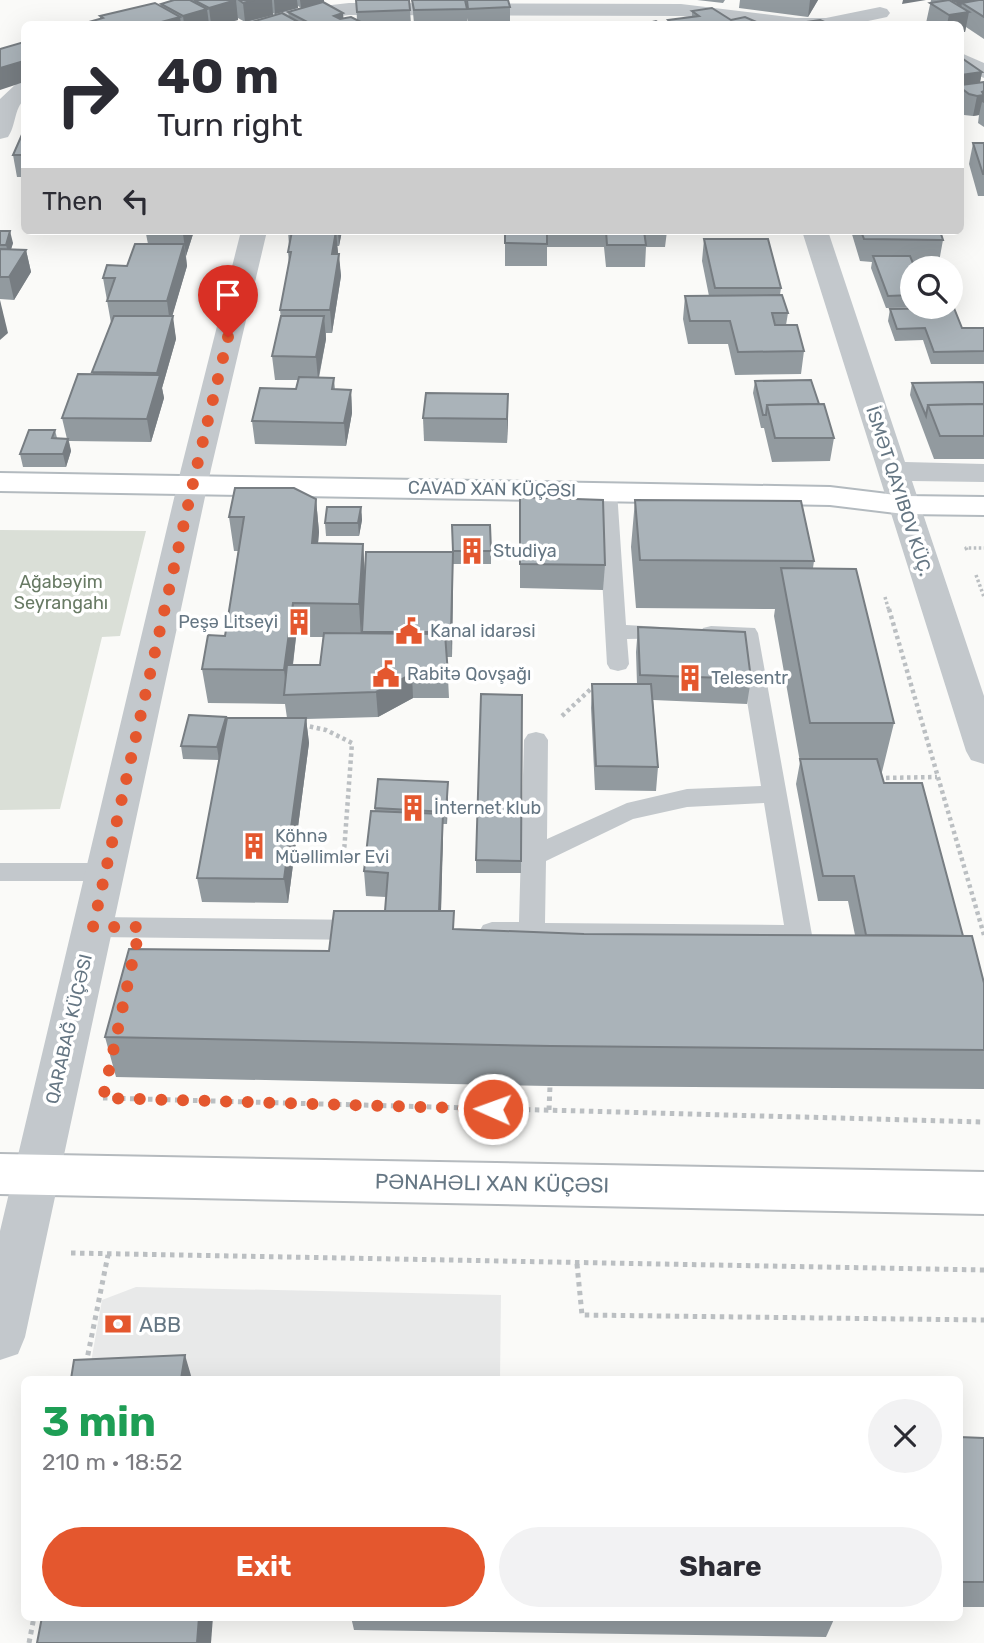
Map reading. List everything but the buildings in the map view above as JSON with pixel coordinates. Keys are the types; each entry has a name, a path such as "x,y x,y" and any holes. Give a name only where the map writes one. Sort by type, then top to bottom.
{"street":[{"path":"861,0 895,21"},
{"path":"267,21 349,9 681,10 771,21"},
{"path":"841,21 880,13"},
{"path":"964,61 984,72"},
{"path":"0,132 9,102 21,92"},
{"name":"QARABAĞ KÜÇƏSI","path":"0,1337 18,1174 93,927 192,485 253,235"},
{"path":"816,235 984,751"},
{"path":"894,471 984,473"},
{"name":"CAVAD XAN KÜÇƏSI","path":"0,482 830,496 904,505 984,506"},
{"name":"PƏNAHƏLI XAN KÜÇƏSI","path":"18,1174 984,1193"}],"lane":[{"path":"607,491 618,664"},
{"path":"462,931 799,935 747,633 616,632"},
{"path":"531,932 536,740"},
{"path":"534,856 627,812 687,798 776,794"},
{"path":"0,872 106,872"},
{"path":"93,927 392,930"}],"path":[{"path":"971,560 966,548 984,548"},
{"path":"975,572 984,597"},
{"path":"881,584 984,935"},
{"path":"536,740 618,664"},
{"path":"298,723 326,730 352,743 344,852"},
{"path":"869,778 937,777"},
{"path":"106,1085 103,1098 984,1122"},
{"path":"549,1110 550,1086"},
{"path":"66,1253 984,1270"},
{"path":"85,1367 108,1255"},
{"path":"577,1264 582,1315 984,1320"},
{"path":"29,1643 33,1621"}],"shaded area":[{"path":"136,1287 501,1295 500,1376 89,1376 102,1300"}],"green space":[{"name":"Ağabəyim Seyrangahı","path":"0,530 146,531 120,636 102,637 60,809 0,810"}],"place":[{"name":"Studiya","path":"472,551"},
{"name":"Peşə Litseyi","path":"299,622"},
{"name":"Kanal idarəsi","path":"409,631"},
{"name":"Rabitə Qovşağı","path":"386,674"},
{"name":"Telesentr","path":"690,678"},
{"name":"İnternet klub","path":"413,808"},
{"name":"Köhnə Müəllimlər Evi","path":"254,846"},
{"name":"ABB","path":"118,1324"}],"route":[{"path":"228,337 93,927 140,927 103,1098 493,1109"}]}
